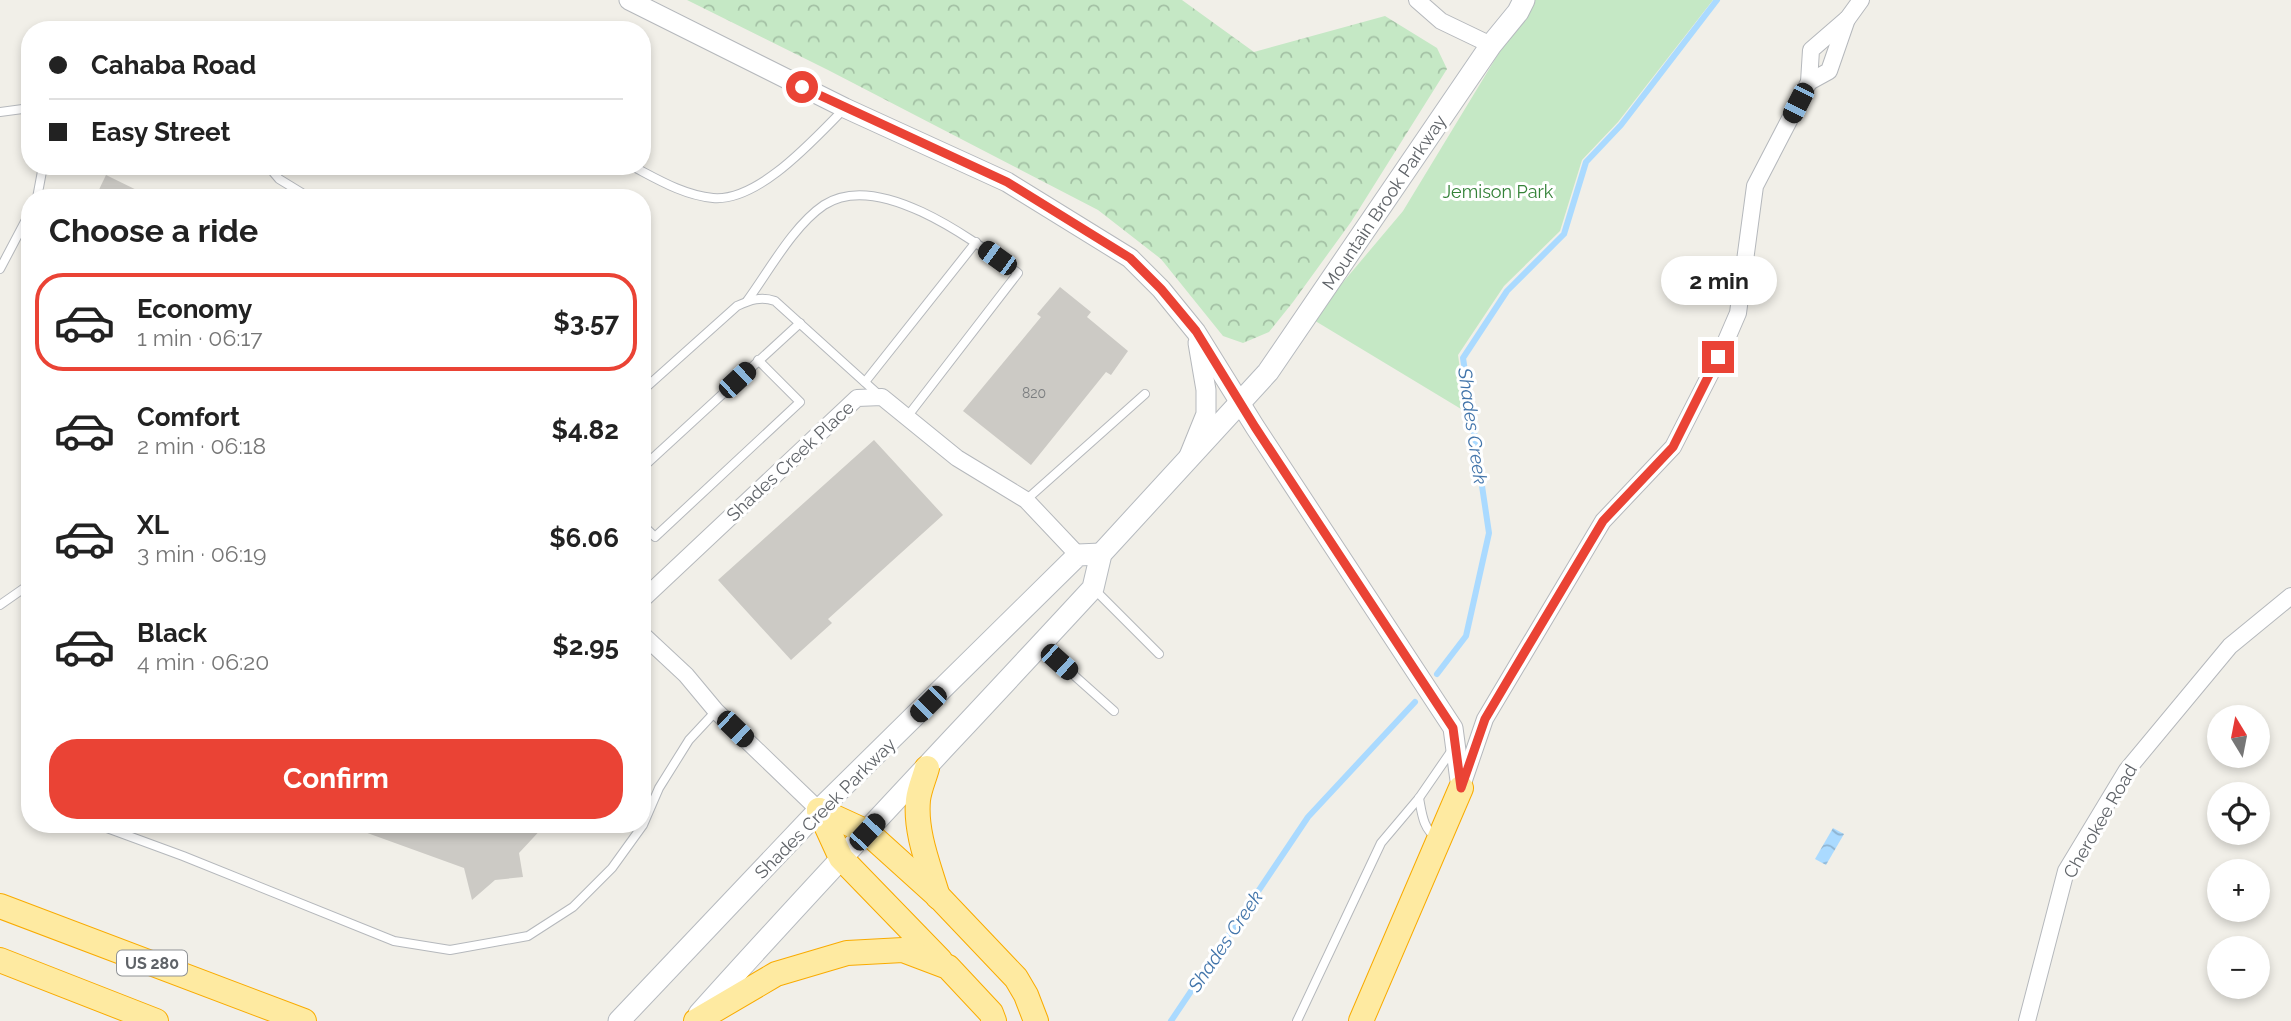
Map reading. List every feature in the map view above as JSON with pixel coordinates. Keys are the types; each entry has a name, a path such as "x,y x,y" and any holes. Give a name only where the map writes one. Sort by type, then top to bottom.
{"highway":[{"path":"927,768 918,798 918,818 921,841 939,897"},
{"path":"1361,1021 1461,788"},
{"path":"819,810 867,832 939,897 1010,971 1026,995 1036,1021"},
{"path":"819,810 841,858 991,1013 993,1021"},
{"name":"US 280","path":"0,906 304,1021"},
{"path":"695,1021 776,974 847,953 903,950 948,967"},
{"path":"0,960 153,1020"},
{"path":"0,980 82,992"}],"main road":[{"name":"Mountain Brook Parkway","path":"1240,401 1268,373 1524,0"},
{"path":"695,1021 841,858 1093,588 1101,554 1240,401"},
{"path":"1078,555 1101,554"},
{"name":"Shades Creek Parkway","path":"619,1021 819,810 1078,555"}],"street":[{"path":"629,0 845,108 1007,182 1130,258 1161,289 1196,331 1255,427 1453,728 1461,788"},
{"path":"1417,0 1441,21 1492,45"},
{"path":"1461,788 1485,719 1603,521 1673,447 1738,313 1755,186 1809,82 1811,50 1848,18 1861,0"},
{"path":"1809,82 1829,71 1848,18"},
{"path":"1188,460 1206,414 1206,390 1196,331"},
{"path":"881,397 957,458 1026,500 1078,555"},
{"name":"Shades Creek Place","path":"651,592 857,398 881,397"},
{"name":"Cherokee Road","path":"2027,1021 2066,871 2127,770 2230,646 2291,596"},
{"path":"651,643 819,810"}],"lane":[{"path":"649,175 680,191 715,198 743,192 779,171 845,108"},
{"path":"0,112 21,109"},
{"path":"276,175 295,189"},
{"path":"747,301 800,227 825,205 849,195 881,196 921,212 976,242 1018,273 907,417"},
{"path":"0,269 21,229"},
{"path":"865,382 976,242"},
{"path":"651,383 737,306 747,301 766,298 775,301 881,397"},
{"path":"651,460 800,323"},
{"path":"651,533 655,537 800,402 758,360"},
{"path":"1026,500 1146,394"},
{"path":"1093,588 1159,654"},
{"path":"0,604 21,590"},
{"path":"1040,645 1114,711"},
{"path":"651,806 659,788 689,740 716,710"},
{"path":"1297,1021 1381,843 1419,798 1455,744"},
{"path":"1419,798 1423,821 1433,836 1440,839"},
{"path":"120,833 394,941 450,950 528,936 573,907 612,868 637,833"}],"green space":[{"path":"687,0 1182,0 1254,52 1385,16 1437,48 1447,69 1351,222 1293,302 1269,332 1243,343 1223,336 1161,259 1098,210"},
{"name":"Jemison Park","path":"1531,0 1713,0 1618,122 1582,160 1560,231 1504,286 1458,355 1466,412 1312,319 1403,211"}],"water":[{"path":"1833,828 1844,834 1826,865 1815,859"}],"building":[{"path":"106,175 135,189 99,189"},
{"path":"1060,287 1091,312 1087,317 1128,351 1111,375 1106,372 1031,465 963,411 1041,317 1037,314"},
{"path":"874,440 943,515 828,619 832,623 791,660 718,580"},
{"path":"367,833 538,833 519,853 523,877 495,880 472,900 464,868"}],"waterway":[{"name":"Shades Creek","path":"1437,674 1466,636 1489,533 1463,358 1507,291 1564,234 1586,162 1621,125 1717,0"},
{"name":"Shades Creek","path":"1171,1021 1308,817 1415,702"}],"route":[{"path":"802,87 1007,182 1130,258 1161,289 1196,331 1255,427 1453,728 1461,788 1485,719 1511,675 1603,521 1673,447 1718,357"}]}
